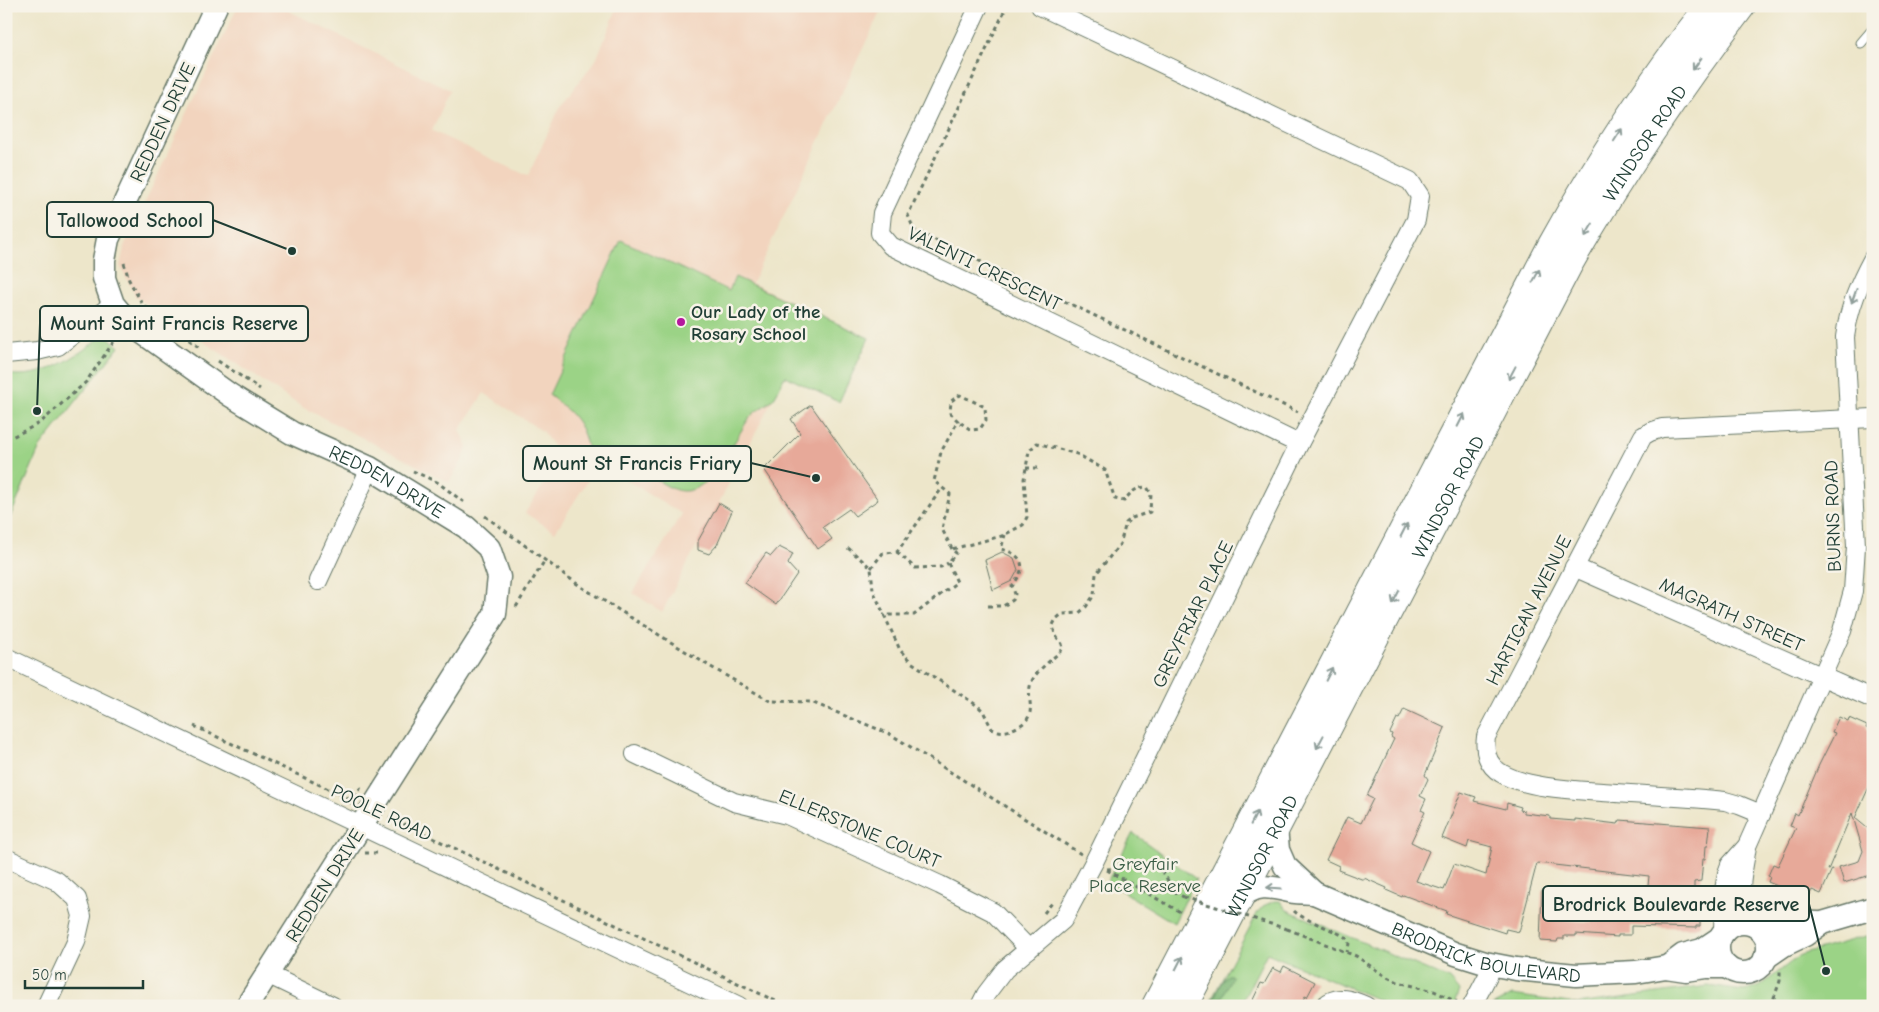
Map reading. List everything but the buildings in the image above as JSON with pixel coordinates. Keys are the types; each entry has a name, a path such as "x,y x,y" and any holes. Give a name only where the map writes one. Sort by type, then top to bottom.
{"main road":[{"name":"WINDSOR ROAD","path":"1183,1006 1568,265 1626,168 1672,98 1717,11"},
{"name":"WINDSOR ROAD","path":"1156,1006 1552,246 1624,125 1658,74 1717,11"}],"street":[{"name":"REDDEN DRIVE","path":"216,6 108,239 104,260 104,278 113,304 129,323 230,395 292,433 370,468 466,528 489,548 499,577 495,614 247,1006"},
{"name":"VALENTI CRESCENT","path":"979,6 882,213 880,233 891,246 1299,444"},
{"name":"GREYFRIAR PLACE","path":"980,1006 1004,969 1063,920 1100,866 1299,444 1416,220 1420,196 1410,181 1040,6"},
{"name":"BURNS ROAD","path":"1756,926 1743,909 1740,897 1747,846 1822,676 1848,611 1855,576 1856,546 1845,337 1847,321 1856,292 1873,258"},
{"path":"6,354 37,351 58,346 113,304"},
{"name":"HARTIGAN AVENUE","path":"1761,814 1740,805 1724,801 1555,788 1507,776 1493,767 1486,752 1486,737 1639,443 1650,432 1662,428 1873,418"},
{"path":"318,581 370,468"},
{"name":"MAGRATH STREET","path":"1574,567 1873,699"},
{"name":"POOLE ROAD","path":"6,658 367,817 739,1006"},
{"name":"ELLERSTONE COURT","path":"634,754 734,802 787,815 940,885 993,912 1029,949"},
{"name":"BRODRICK BOULEVARD","path":"1276,827 1281,859 1291,873 1314,893 1456,954 1494,964 1546,974 1576,976 1666,968 1686,970 1706,967 1727,967"},
{"name":"BURNS ROAD","path":"1722,935 1724,890 1727,873 1730,865 1747,846"},
{"path":"6,858 57,882 76,898 82,916 76,942 46,1006"},
{"name":"BRODRICK BOULEVARD","path":"1238,900 1246,893 1261,887 1277,887 1294,892 1314,893"},
{"path":"1822,923 1802,922 1783,926 1734,924 1722,935 1718,950 1722,963 1739,973 1752,971 1784,945 1805,935 1822,923 1873,908"},
{"path":"1756,926 1766,939 1768,945 1766,958"},
{"name":"BRODRICK BOULEVARD","path":"1666,968 1683,955 1702,950 1722,935"},
{"path":"1467,1005 1494,964"},
{"path":"268,974 333,1006"},
{"path":"1324,1006 1341,998 1366,1006"}],"lane":[{"path":"1861,43 1873,30"}],"path":[{"path":"1010,6 1005,10 908,215 914,230 1299,412"},
{"path":"143,306 202,350"},
{"path":"6,438 10,438 40,423 86,382 117,337"},
{"path":"218,361 265,392"},
{"path":"960,395 985,407 986,420 980,429 971,430 958,421 950,413 950,402 960,395"},
{"path":"952,549 1005,534 1023,525 1027,516 1024,480 1026,468 1029,452 1038,443 1077,454 1105,470 1115,499 1124,501 1131,492 1138,488 1146,488 1151,494 1151,505 1150,512 1132,518 1126,523 1120,544 1096,574 1094,595 1086,607 1079,613 1062,614 1056,620 1053,625 1055,635 1062,644 1063,649 1032,681 1030,688 1030,715 1025,723 1001,733 992,729 983,711 978,706 912,662 900,650 873,590 871,568 882,553 896,552 915,568 941,567 948,563 956,554 952,549 942,529 950,494 934,481 941,452 958,421"},
{"path":"1026,468 1042,468"},
{"path":"410,469 437,482 468,505"},
{"path":"896,552 942,488"},
{"path":"484,516 580,586 770,701 811,702 890,734 1100,866 1184,915"},
{"path":"988,606 1003,606 1014,600 1015,594 1012,586 1021,574 1022,563 1017,556 1010,551 1001,549 1005,534"},
{"path":"848,548 871,568"},
{"path":"514,610 545,560"},
{"path":"883,615 914,615 957,582 948,563"},
{"path":"192,725 367,817 786,1006"},
{"path":"357,858 365,853 383,852"},
{"path":"1100,866 1155,867 1165,874 1173,890 1181,896 1301,934 1347,952 1398,982 1439,993 1467,1005"},
{"path":"1294,912 1345,937 1349,944 1347,952"},
{"path":"1771,1006 1781,976"}],"shaded area":[{"path":"238,6 279,6 450,90 432,131 528,176 561,105 596,60 618,6 883,6 752,283 869,338 839,402 785,376 662,612 633,593 682,514 599,463 555,532 525,513 551,474 556,450 542,431 484,393 460,430 467,445 464,458 449,482 302,407 136,297 120,266 125,244"}],"green space":[{"path":"621,240 729,291 735,277 869,338 839,402 785,376 773,399 751,416 719,467 709,479 697,487 685,491 671,488 632,464 611,454 588,451 580,425 564,407 549,395"},
{"path":"105,334 119,347 40,447 6,527 6,374 21,375 47,370 71,358"},
{"name":"Greyfair Place Reserve","path":"1133,833 1196,879 1174,923 1107,882"},
{"path":"1274,901 1280,901 1287,910 1449,979 1459,991 1453,1006 1393,1006 1267,953 1240,1006 1208,1006 1258,912 1263,906"},
{"path":"1873,934 1873,1006 1492,1006 1512,995 1577,1004 1708,986 1744,991 1759,987 1800,955"},
{"path":"1228,975 1232,977 1218,1006 1210,1006 1223,979"}],"place":[{"name":"Tallowood School","path":"292,251"},
{"name":"Our Lady of the Rosary School","path":"681,322"},
{"name":"Mount Saint Francis Reserve","path":"37,411"},
{"name":"Mount St Francis Friary","path":"816,478"},
{"name":"Brodrick Boulevarde Reserve","path":"1826,971"}]}
